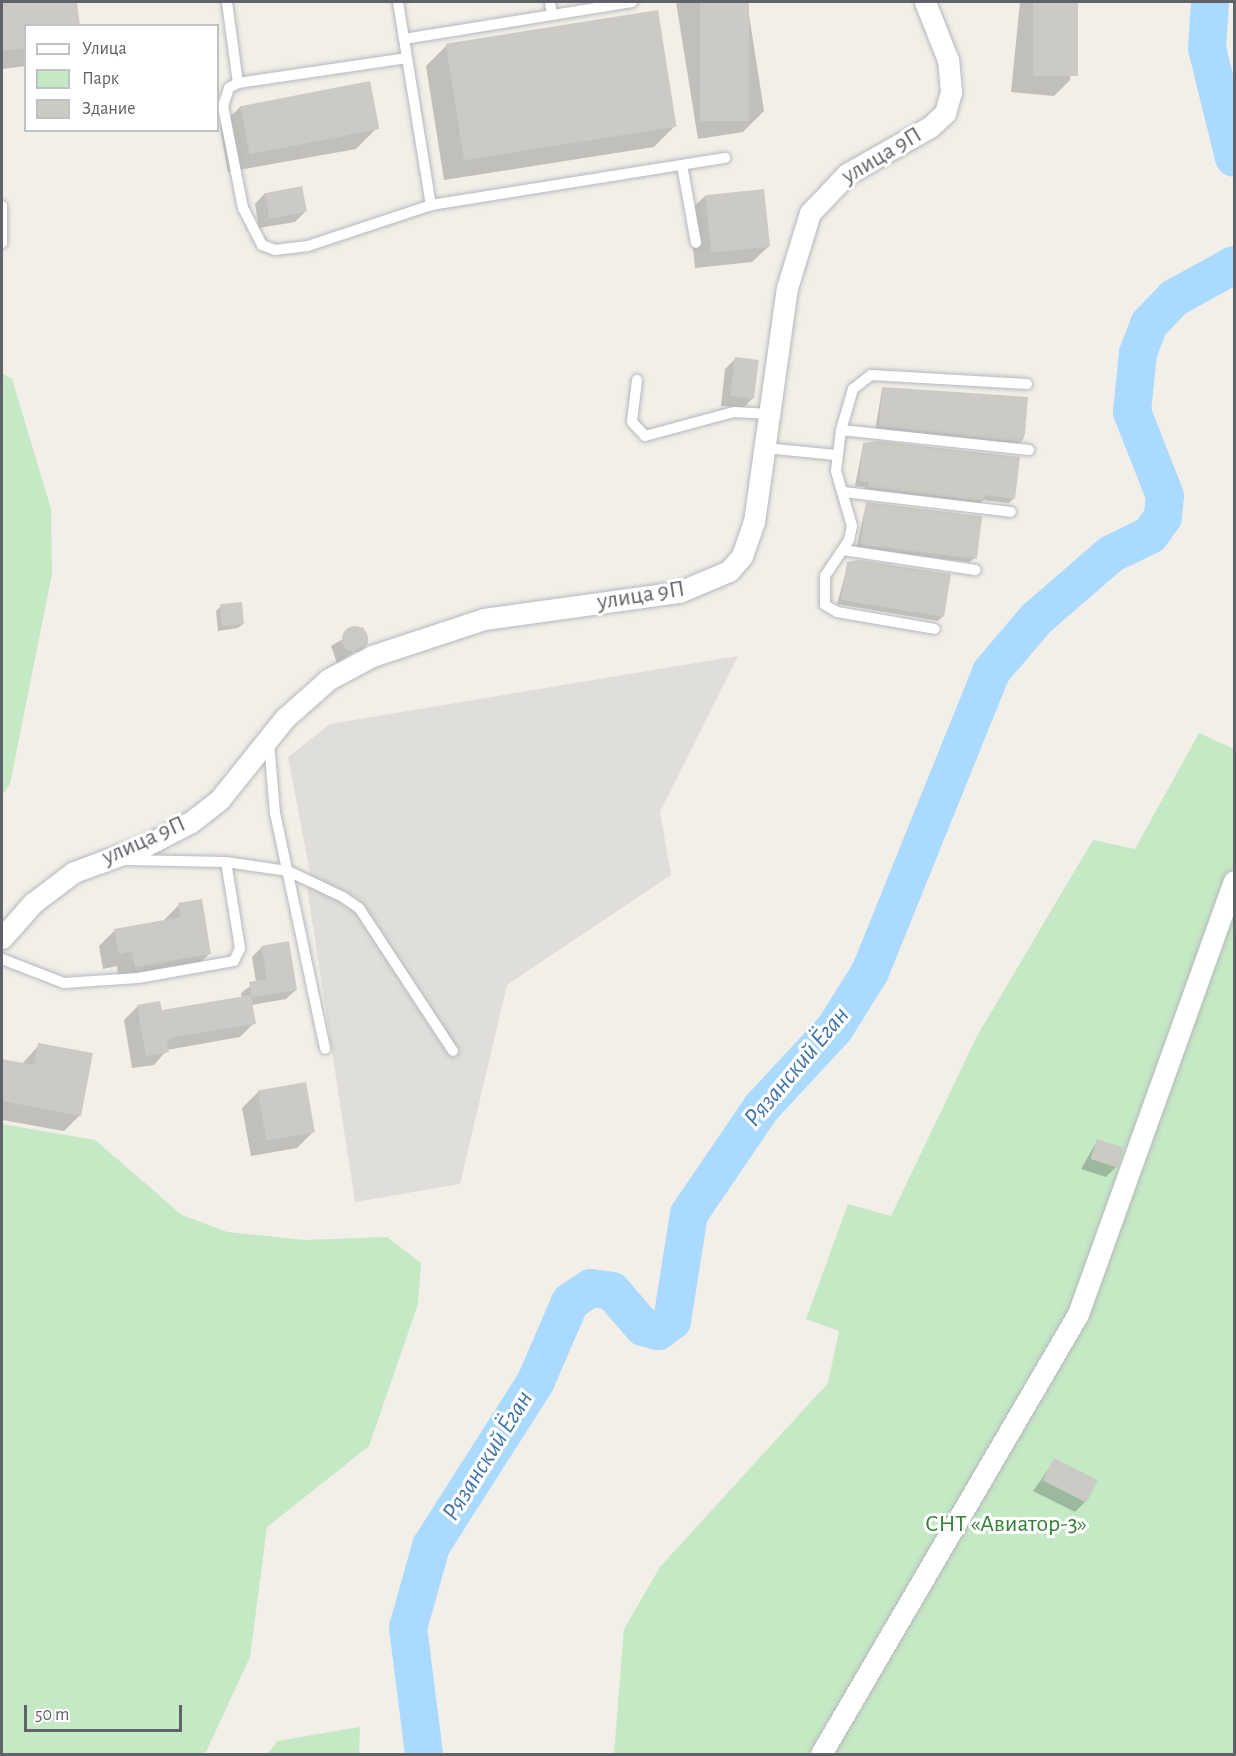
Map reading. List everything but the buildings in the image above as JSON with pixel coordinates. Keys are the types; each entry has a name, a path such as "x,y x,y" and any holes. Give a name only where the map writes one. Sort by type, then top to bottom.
{"street":[{"name":"улица 9П","path":"2,938 52,886 100,861 191,822 220,799 270,734 329,679 408,641 484,619 707,584 729,571 750,538 787,288 810,213 848,174 930,128 945,112 951,92 948,60 925,2"},
{"path":"821,1755 1078,1314 1234,881"}],"lane":[{"path":"227,2 238,83"},
{"path":"398,2 431,205"},
{"path":"550,2 552,15"},
{"path":"404,39 632,2"},
{"path":"407,58 238,83 230,88 223,106 243,208 262,245 275,250 308,246 431,205 725,158"},
{"path":"682,165 696,243"},
{"path":"2,206 2,243"},
{"path":"935,629 830,609 823,600 823,581 843,550 852,526 836,455 853,389 871,375 1027,384"},
{"path":"637,380 632,422 645,436 671,433 734,412 770,414"},
{"path":"841,430 1029,450"},
{"path":"765,448 836,455"},
{"path":"844,492 1011,512"},
{"path":"843,550 976,570"},
{"path":"270,734 269,773 325,1049"},
{"path":"100,861 226,862 288,871 359,908 453,1051"},
{"path":"2,959 46,980 71,984 234,961 240,948 226,862"}],"shaded area":[{"path":"738,656 660,812 671,875 507,985 460,1184 355,1202 307,887 311,878 288,757 330,724"}],"green space":[{"path":"2,373 12,379 51,509 52,574 10,784 2,795"},
{"name":"СНТ «Авиатор-3»","path":"1199,733 1234,749 1234,1754 614,1754 624,1629 660,1567 828,1383 839,1331 806,1319 848,1204 891,1216 977,1036 1093,840 1135,849"},
{"path":"2,1124 95,1140 182,1215 227,1232 305,1240 387,1237 421,1263 418,1304 369,1446 267,1527 250,1657 205,1754 2,1754"},
{"path":"360,1727 359,1754 268,1754 277,1741"}],"waterway":[{"name":"Рязанский Ёган","path":"1210,2 1207,48 1234,158"},
{"name":"Рязанский Ёган","path":"424,1754 408,1628 431,1546 536,1381 570,1302 591,1288 612,1291 643,1327 658,1331 672,1321 689,1214 761,1108 835,1028 870,972 991,672 1036,619 1111,554 1150,535 1163,517 1165,496 1132,412 1138,353 1149,324 1174,298 1234,265"}]}
